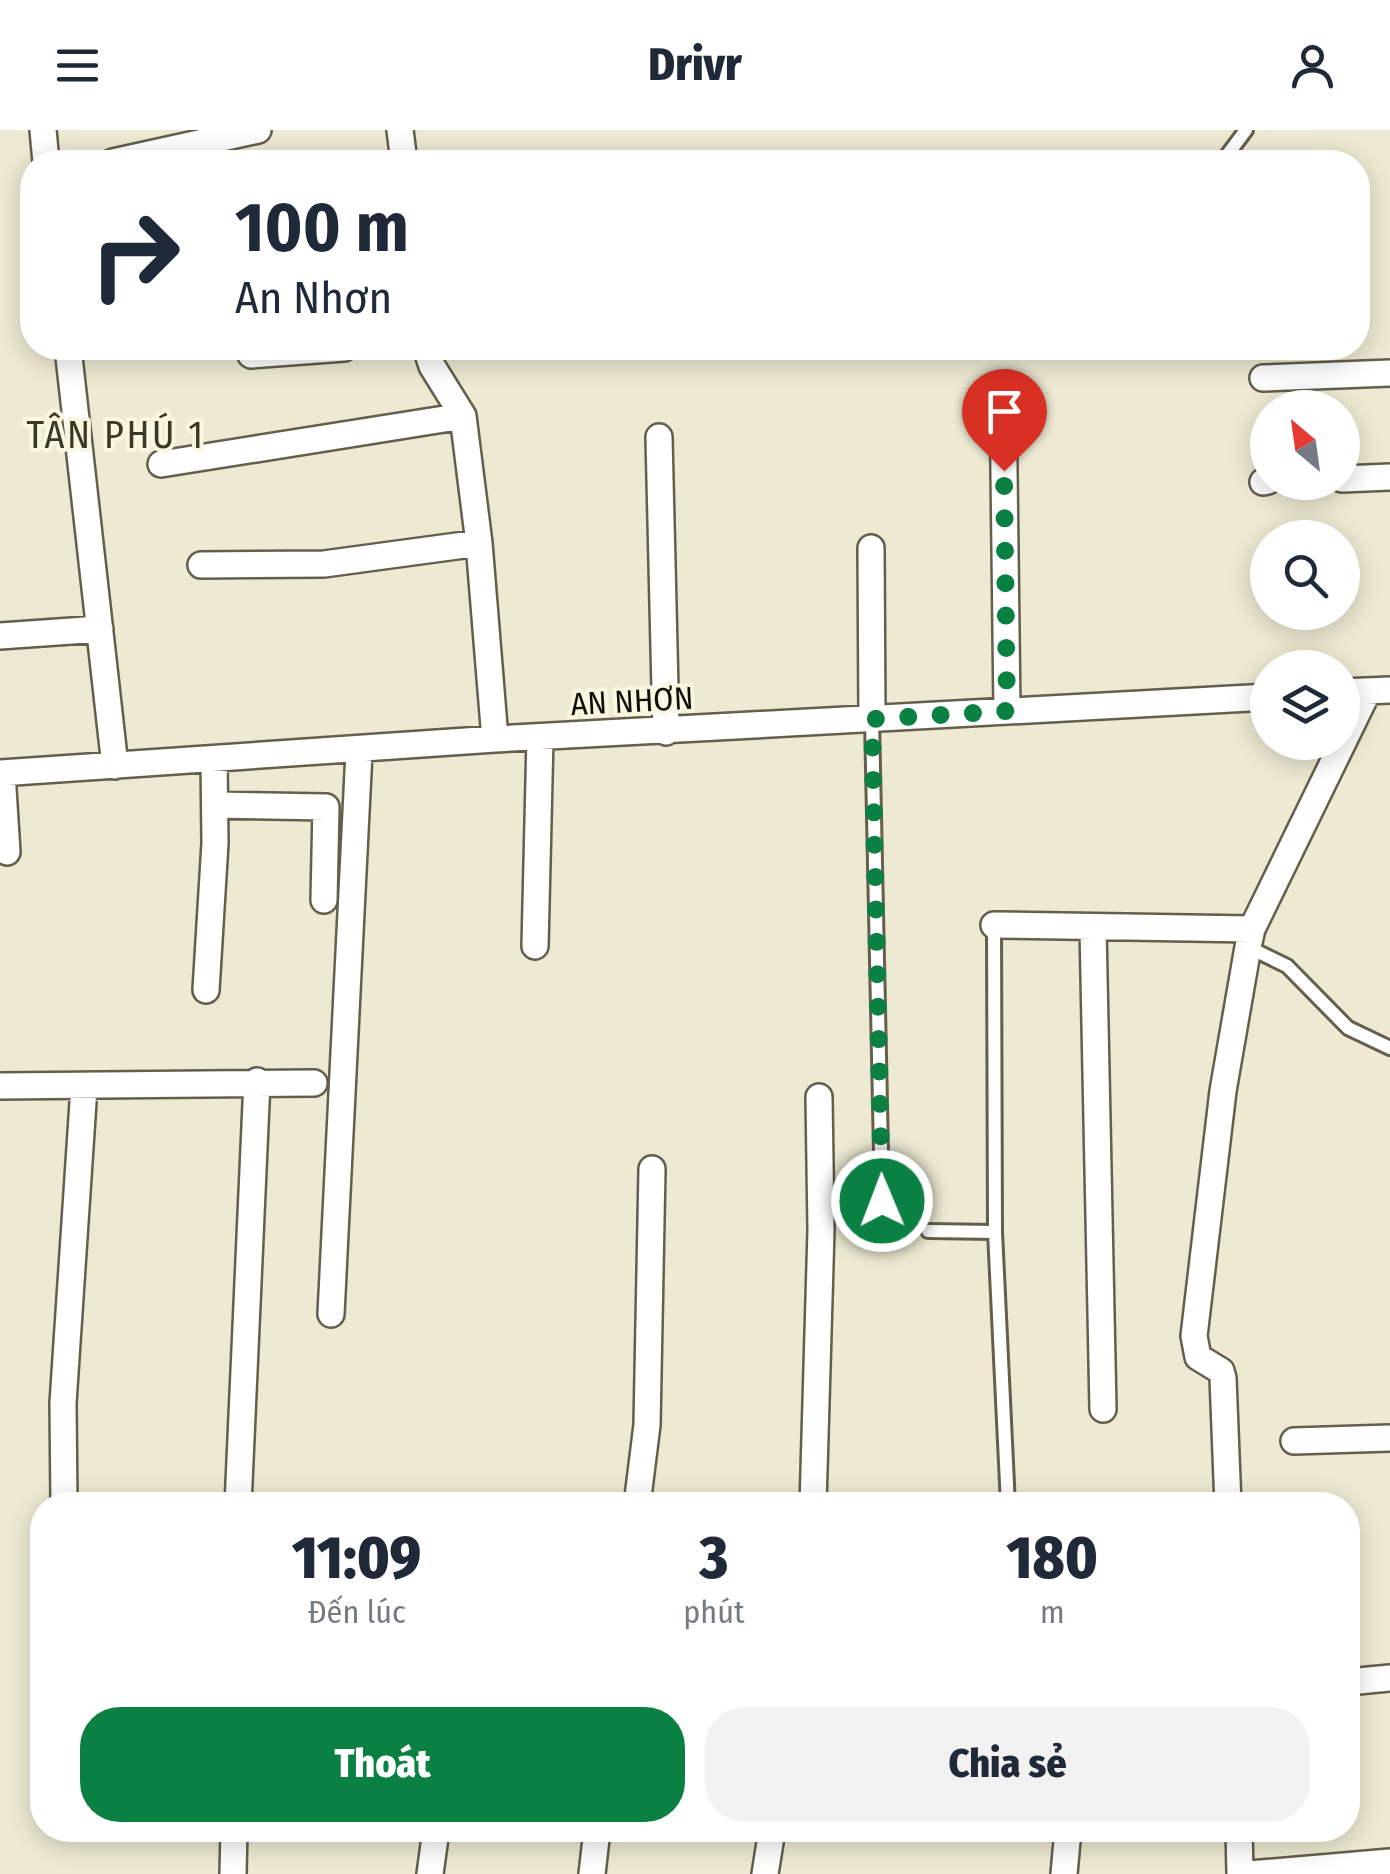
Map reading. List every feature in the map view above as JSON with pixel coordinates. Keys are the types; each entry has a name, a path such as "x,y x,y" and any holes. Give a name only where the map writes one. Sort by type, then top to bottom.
{"street":[{"path":"167,150 258,130"},
{"path":"69,360 115,766"},
{"path":"430,360 463,416 479,543 495,739"},
{"path":"1264,378 1390,373"},
{"path":"1004,391 1007,711"},
{"path":"161,464 463,416"},
{"path":"660,436 666,732"},
{"path":"1360,478 1390,477"},
{"path":"201,565 324,564 479,543"},
{"path":"871,548 872,719"},
{"path":"0,636 100,630"},
{"path":"1227,1492 1223,1378 1221,1371 1198,1356 1194,1336 1224,1091 1250,938 1367,691"},
{"name":"AN NHƠN","path":"1,773 359,752 495,739 1250,697"},
{"path":"535,946 540,738"},
{"path":"331,1314 359,752"},
{"path":"206,990 214,760"},
{"path":"1,773 7,852"},
{"path":"215,805 326,807 324,900"},
{"path":"994,925 1250,938"},
{"path":"1092,928 1103,1409"},
{"path":"239,1492 257,1082"},
{"path":"0,1086 314,1084"},
{"path":"64,1492 63,1403 84,1086"},
{"path":"813,1492 821,1230 819,1097"},
{"path":"639,1492 647,1425 652,1169"},
{"path":"1294,1441 1390,1438"},
{"path":"1360,1681 1390,1678"},
{"path":"233,1874 234,1842"},
{"path":"430,1874 434,1842"},
{"path":"592,1874 596,1842"},
{"path":"765,1874 770,1842"},
{"path":"1064,1874 1067,1842"},
{"path":"1239,1842 1240,1874"},
{"path":"1249,1874 1390,1862"}],"lane":[{"path":"872,719 882,1201"},
{"path":"994,925 995,1232 1007,1492"},
{"path":"1250,938 1286,966 1348,1028 1390,1048"},
{"path":"928,1231 995,1232"}],"district":[{"name":"TÂN PHÚ 1","path":"116,435"}],"route":[{"path":"882,1201 872,719 1007,711 1004,471"}]}
